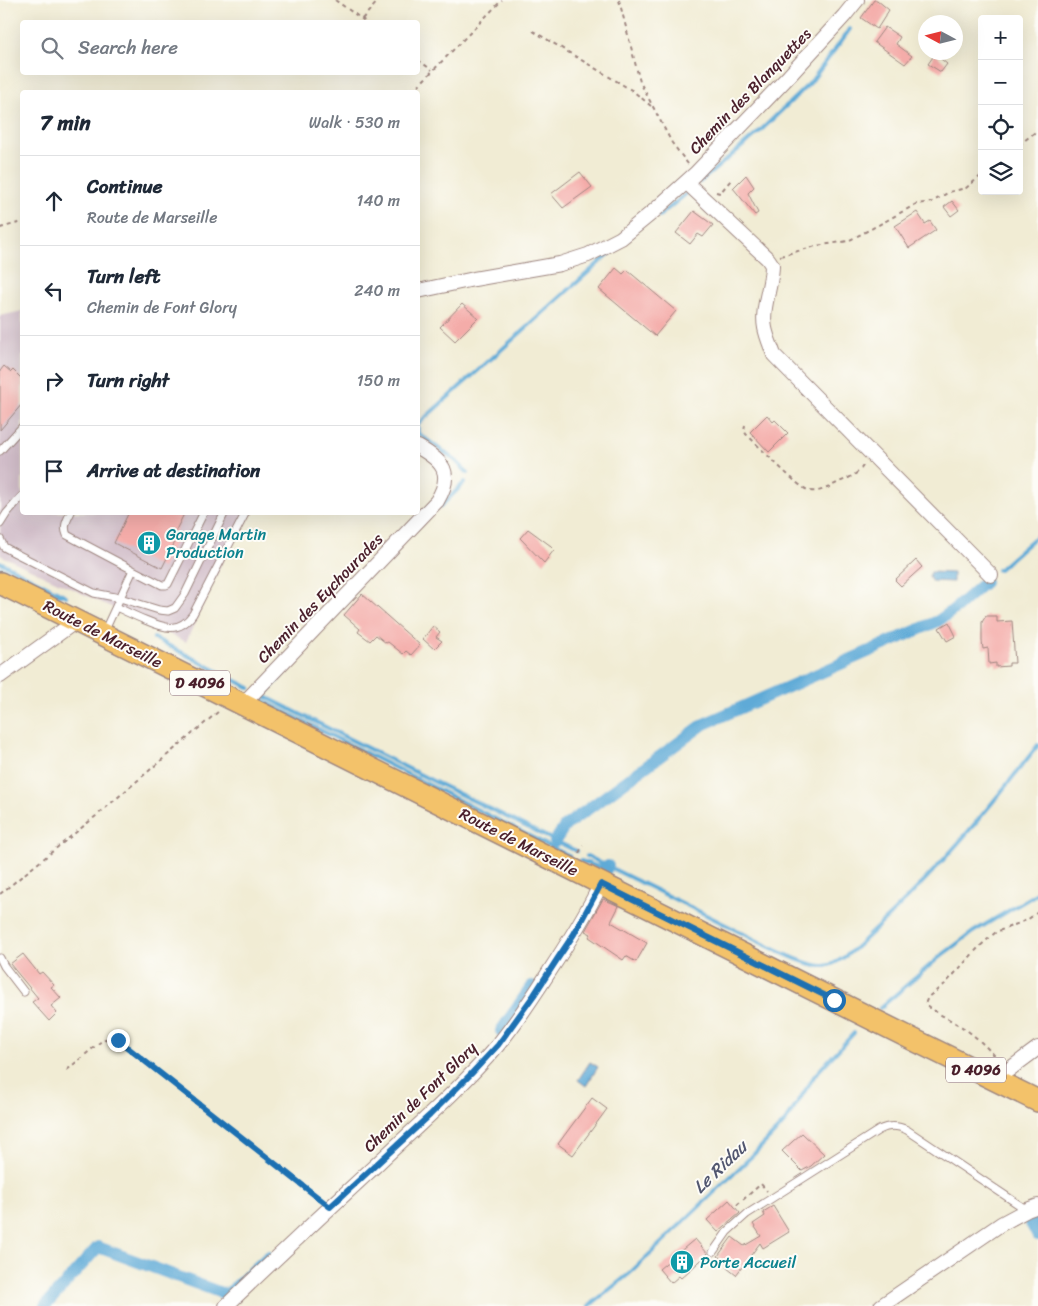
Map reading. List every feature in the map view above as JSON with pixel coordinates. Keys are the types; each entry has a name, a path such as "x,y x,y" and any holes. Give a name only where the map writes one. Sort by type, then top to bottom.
{"main road":[{"name":"Route de Marseille","path":"0,583 914,1040 1002,1074 1038,1101"}],"street":[{"name":"Chemin des Blanquettes","path":"692,182 857,0"},
{"path":"420,292 474,279 560,264 588,254 621,238 692,182 772,265 764,318 768,341 774,354 991,575"},
{"name":"Chemin des Eychourades","path":"238,702 437,500 446,483 444,472 434,457 420,448"},
{"path":"0,676 76,621"},
{"name":"Chemin de Font Glory","path":"226,1306 430,1115 498,1045 574,934 601,884"},
{"path":"1002,1074 1038,1048"},
{"path":"881,1306 996,1227 1032,1208"}],"lane":[{"path":"0,451 20,429"},
{"path":"0,524 20,498"},
{"path":"70,515 64,528 69,537 166,586 202,515"},
{"path":"0,539 2,544 8,549 94,593 120,598 164,611 175,608 185,594 224,515"},
{"path":"116,607 159,626 172,628 184,623 193,614 244,515"},
{"path":"103,635 133,570"},
{"path":"0,958 24,992"},
{"path":"713,1252 727,1232 747,1214 888,1126 907,1130 1032,1208"}],"path":[{"path":"335,0 362,19 379,0"},
{"path":"414,90 502,0"},
{"path":"618,0 640,82 692,182 720,193 731,180"},
{"path":"533,31 633,90 653,108"},
{"path":"420,61 433,71"},
{"path":"1023,142 1038,130"},
{"path":"768,259 816,246 848,241 909,207 932,202 949,192 966,188 978,178"},
{"path":"0,228 20,223"},
{"path":"745,425 744,430 746,434 804,489 810,491 826,488 859,471 864,463 864,447"},
{"path":"0,894 238,702"},
{"path":"1002,1074 966,1030 948,1018 935,1013 925,1004 928,997 945,984 979,947 996,932 1027,920 1038,912"},
{"path":"66,1070 105,1039 118,1040 330,1207"}],"shaded area":[{"path":"20,311 20,515 243,515 186,642 0,555 0,316"}],"water":[{"path":"931,572 953,573 953,582 931,581 929,576"},
{"path":"590,1062 598,1067 586,1086 578,1080"}],"building":[{"path":"874,0 877,0 889,10 877,29 861,18"},
{"path":"885,27 900,37 896,44 912,56 905,64 874,42"},
{"path":"931,60 942,60 947,64 941,72 928,64"},
{"path":"580,172 592,187 563,208 551,194"},
{"path":"746,175 754,187 748,193 758,213 755,215 733,188"},
{"path":"952,201 959,210 951,216 944,207"},
{"path":"694,211 713,225 703,237 698,234 690,244 676,233"},
{"path":"917,212 925,224 930,221 936,230 909,248 895,226"},
{"path":"616,268 623,274 627,270 676,311 655,336 599,289"},
{"path":"462,304 478,318 455,341 440,327"},
{"path":"4,366 11,372 13,370 20,377 20,406 0,430 0,371"},
{"path":"767,415 788,433 769,452 750,432"},
{"name":"Garage Martin Production","path":"128,515 184,515 173,536 177,538 162,568 114,543"},
{"path":"528,529 554,550 544,563 520,538"},
{"path":"916,560 922,567 901,586 895,580"},
{"path":"362,594 420,645 411,655 406,651 403,654 376,635 370,641 358,632 360,629 344,615"},
{"path":"986,616 997,616 997,622 1012,621 1015,663 1009,663 1009,666 996,667 996,663 989,664 988,648 983,649 982,641 982,622"},
{"path":"949,622 956,636 947,641 939,628"},
{"path":"433,626 440,632 436,637 442,641 434,649 423,639"},
{"path":"603,899 619,906 611,922 647,943 636,962 626,956 623,960 589,937 591,934 585,931"},
{"path":"23,954 39,974 42,972 54,985 51,987 61,998 51,1006 57,1013 49,1021 32,1002 38,998 10,964"},
{"path":"592,1098 607,1109 573,1155 558,1144"},
{"path":"802,1133 824,1154 811,1166 802,1171 782,1151"},
{"name":"Porte Accueil","path":"729,1200 740,1213 718,1232 707,1220"},
{"path":"773,1206 789,1232 763,1248 760,1243 736,1275 727,1268 729,1265 718,1256 732,1237 744,1246 761,1236 753,1224 765,1216 763,1212"},
{"name":"Porte Accueil","path":"695,1239 708,1254 681,1278 679,1276 671,1283 659,1269"}],"waterway":[{"path":"700,182 758,133 810,83 850,29"},
{"path":"659,216 686,194"},
{"path":"420,422 610,253"},
{"path":"420,434 456,461 468,473"},
{"path":"441,506 465,482"},
{"path":"998,570 1038,535"},
{"path":"0,562 66,596"},
{"path":"0,568 55,594 61,595"},
{"path":"555,841 565,826 704,724 938,621 985,582"},
{"path":"154,638 250,688"},
{"path":"298,656 264,696 576,851"},
{"path":"263,701 569,856"},
{"path":"587,856 780,952 815,965 830,965 854,949 916,890 979,819 1038,745"},
{"path":"581,861 598,867 605,865"},
{"path":"604,873 608,866"},
{"name":"Le Ridau","path":"880,1008 942,955 973,932 1038,892"},
{"path":"501,1031 532,986"},
{"name":"Le Ridau","path":"589,1306 629,1274 753,1155 786,1121 815,1075 854,1033"},
{"path":"1038,1219 1030,1222 1038,1235"},
{"path":"45,1306 98,1247 227,1295 268,1257"}],"place":[{"name":"Garage Martin Production","path":"149,543"},
{"name":"Porte Accueil","path":"682,1262"}],"route":[{"path":"118,1040 330,1207 430,1115 498,1045 574,934 601,884 834,1000"}]}
